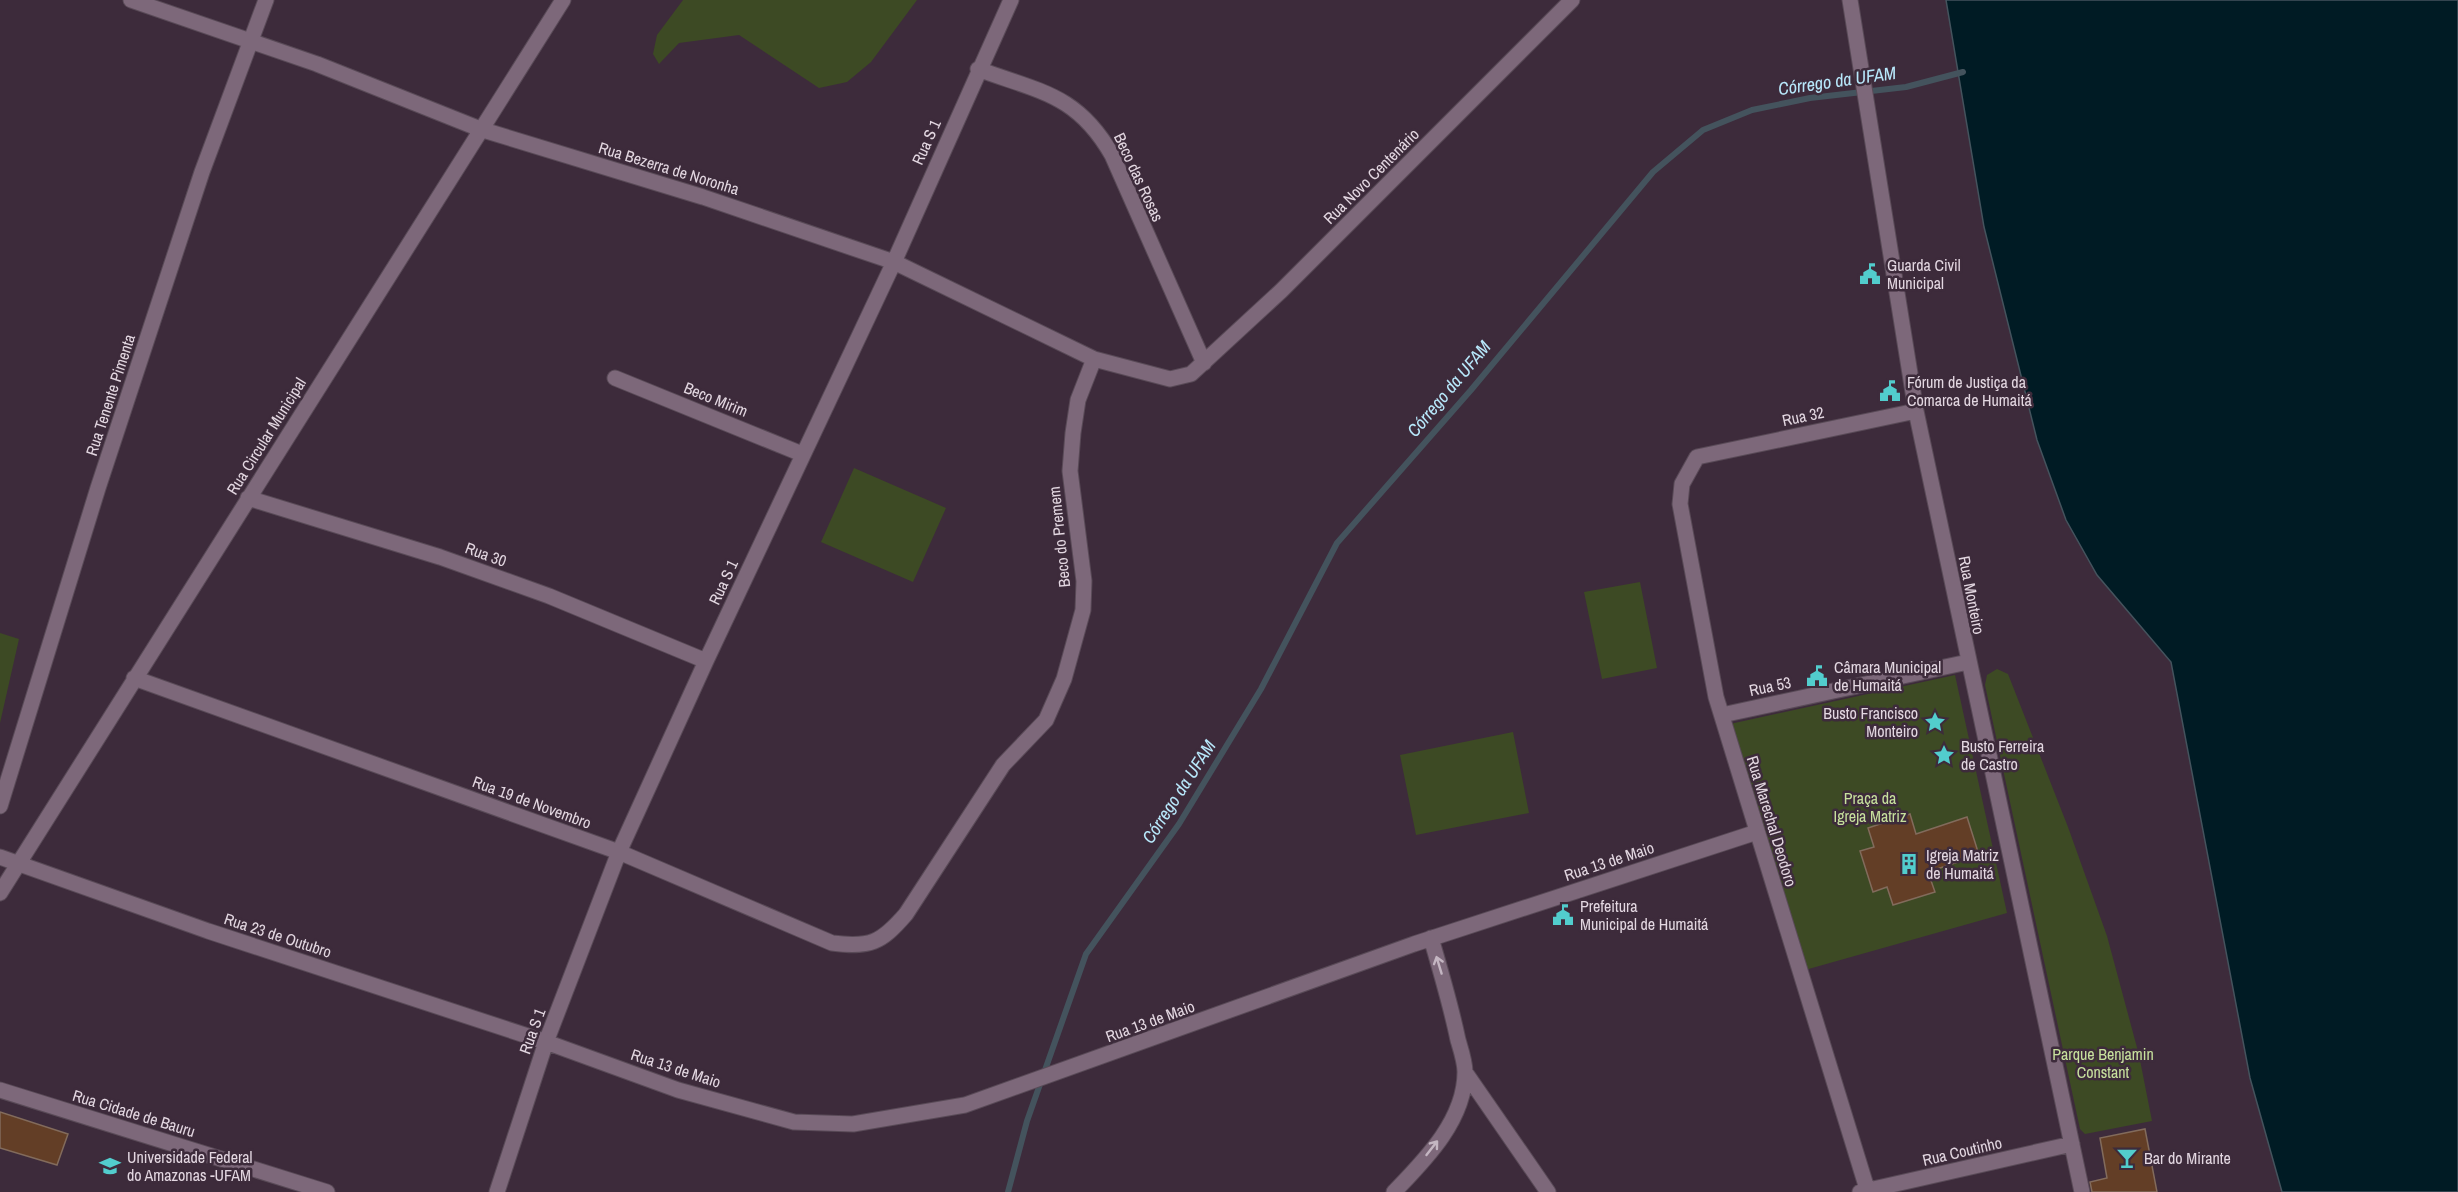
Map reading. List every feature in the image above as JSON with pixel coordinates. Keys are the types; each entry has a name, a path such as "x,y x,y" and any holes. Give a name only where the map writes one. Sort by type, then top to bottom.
{"street":[{"name":"Rua Bezerra de Noronha","path":"130,0 251,39 480,129 703,197 894,262 1094,359 1170,379 1191,374"},
{"name":"Rua Tenente Pimenta","path":"0,806 144,348 221,115 266,0"},
{"name":"Rua Circular Municipal","path":"0,893 16,864 562,0"},
{"name":"Rua S 1","path":"497,1192 546,1042 620,852 802,454 894,262 978,69 1011,0"},
{"name":"Rua Novo Centenário","path":"1191,374 1290,282 1572,0"},
{"name":"Rua Monteiro","path":"1851,0 1917,411 1968,662 2082,1192"},
{"name":"Beco das Rosas","path":"978,69 1065,101 1098,131 1112,155 1204,363"},
{"name":"Beco do Premem","path":"906,914 1003,765 1046,720 1064,679 1083,610 1084,580 1070,471 1073,433 1078,400 1094,359"},
{"name":"Beco Mirim","path":"615,378 802,454"},
{"name":"Rua 32","path":"1697,457 1917,411"},
{"name":"Rua Marechal Deodoro","path":"1697,457 1682,484 1680,504 1722,715 1865,1192"},
{"name":"Rua 30","path":"248,498 451,561 549,596 706,661"},
{"name":"Rua 53","path":"1722,715 1968,662"},
{"name":"Rua 19 de Novembro","path":"134,678 620,852 832,943 858,946 876,942 891,931 906,914"},
{"name":"Rua 13 de Maio","path":"546,1042 678,1090 794,1122 853,1124 965,1106 1431,938 1757,832"},
{"name":"Rua 23 de Outubro","path":"0,857 208,931 546,1042"},
{"path":"1394,1192 1416,1169 1443,1134 1458,1109 1465,1072 1452,1010 1431,938"},
{"path":"1465,1072 1548,1192"},
{"name":"Rua Cidade de Bauru","path":"0,1090 327,1192"},
{"name":"Rua Coutinho","path":"1865,1192 2072,1144"}],"green space":[{"path":"683,0 917,0 871,62 847,82 819,88 739,35 679,43 659,64 653,54 657,35"},
{"path":"854,468 946,508 913,582 821,542"},
{"path":"1640,582 1657,668 1602,679 1584,592"},
{"path":"0,633 19,639 0,723"},
{"name":"Parque Benjamin Constant","path":"1997,669 2008,674 2068,827 2107,936 2139,1055 2152,1121 2085,1134 2080,1129 1985,685 1987,675"},
{"name":"Praça da Igreja Matriz","path":"1955,675 2007,913 1805,970 1730,724"},
{"path":"1513,732 1529,813 1416,835 1400,755"}],"water":[{"path":"1946,0 2458,0 2458,1192 2282,1192 2250,1078 2171,662 2097,575 2066,520 2037,440 1984,227"}],"building":[{"name":"Igreja Matriz de Humaitá","path":"1910,814 1916,834 1967,817 1979,855 1928,872 1935,892 1893,905 1887,887 1873,892 1860,851 1874,847 1868,828"},
{"path":"0,1112 68,1134 57,1165 0,1148"},
{"name":"Bar do Mirante","path":"2145,1129 2157,1192 2092,1192 2090,1182 2107,1178 2100,1138"}],"waterway":[{"name":"Córrego da UFAM","path":"1008,1192 1027,1121 1086,954 1179,824 1261,689 1337,543 1471,390 1653,172 1703,130 1752,110 1810,98 1906,87 1963,72"}],"place":[{"name":"Guarda Civil Municipal","path":"1870,274"},
{"name":"Fórum de Justiça da Comarca de Humaitá","path":"1890,391"},
{"name":"Câmara Municipal de Humaitá","path":"1817,676"},
{"name":"Busto Francisco Monteiro","path":"1935,722"},
{"name":"Busto Ferreira de Castro","path":"1944,755"},
{"name":"Igreja Matriz de Humaitá","path":"1909,864"},
{"name":"Prefeitura Municipal de Humaitá","path":"1563,915"},
{"name":"Bar do Mirante","path":"2127,1158"},
{"name":"Universidade Federal do Amazonas -UFAM","path":"110,1166"}]}
